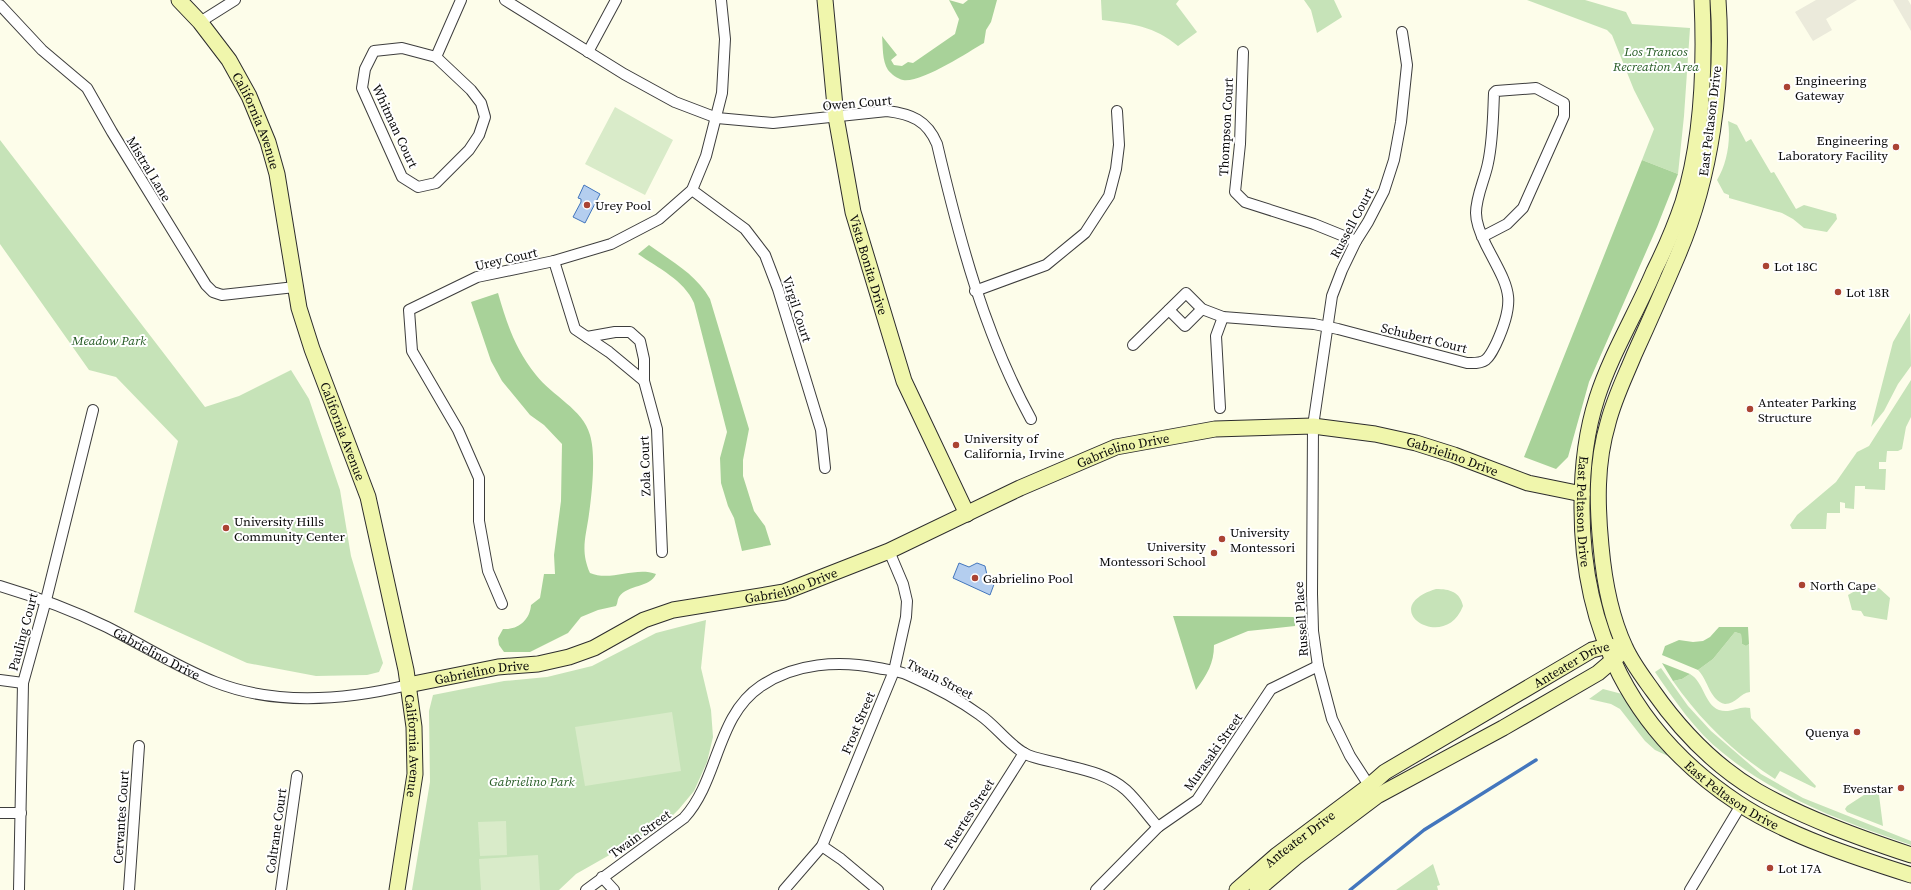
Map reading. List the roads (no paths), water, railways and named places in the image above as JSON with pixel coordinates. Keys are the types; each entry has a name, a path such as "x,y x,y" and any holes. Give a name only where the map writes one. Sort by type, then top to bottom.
{"main road":[{"name":"California Avenue","path":"179,0 200,22 229,60 249,96 268,142 277,174 284,211 294,287 312,349 368,497 408,685 414,727 416,774 397,890"},
{"name":"Vista Bonita Drive","path":"825,0 836,117 853,212 904,381 967,514"},
{"name":"East Peltason Drive","path":"1702,0 1703,30 1700,106 1688,182 1671,232 1654,273 1613,357 1597,398 1584,458 1582,494 1584,562 1598,625 1613,662 1649,720 1688,765 1741,805 1780,826 1816,841 1911,875"},
{"name":"East Peltason Drive","path":"1718,0 1716,102 1711,139 1701,189 1679,253 1618,392 1608,423 1600,460 1597,494 1602,558 1608,590 1625,648 1637,670 1687,734 1710,757 1757,791 1786,806 1911,855"},
{"name":"Gabrielino Drive","path":"408,685 498,667 538,664 568,657 594,648 644,620 668,611 784,592 889,551 1020,488 1116,447 1215,428 1313,426 1375,434 1416,443 1472,461 1528,483 1582,494"},
{"name":"Anteater Drive","path":"1257,890 1373,791 1385,772 1592,650 1607,646 1625,648"},
{"name":"Anteater Drive","path":"1237,890 1277,855 1373,791 1503,728 1598,673 1613,662 1625,648"}],"street":[{"path":"200,22 235,0"},
{"path":"436,57 461,0"},
{"name":"Owen Court","path":"505,0 588,52 675,102 717,118 773,123 887,111 906,114 924,124 932,134 936,144 954,218 975,290 1020,398 1031,419"},
{"path":"588,52 616,0"},
{"name":"Urey Court","path":"502,604 488,571 479,521 479,478 458,430 412,351 409,310 477,277 554,261 611,244 659,219 692,190 706,156 717,118 722,93 725,39 721,0"},
{"name":"Mistral Lane","path":"0,5 42,50 87,88 112,132 206,285 213,292 222,295 294,287"},
{"name":"Russell Court","path":"1313,426 1332,296 1342,270 1356,241 1384,191 1394,160 1401,122 1407,65 1402,32"},
{"name":"Whitman Court","path":"402,48 436,57 471,90 481,103 485,117 479,134 468,150 436,183 418,187 402,177 362,88 365,69 374,51 402,48"},
{"name":"Thompson Court","path":"1242,52 1240,144 1235,192 1245,202 1314,224 1356,241"},
{"name":"Schubert Court","path":"1133,345 1186,293 1202,308 1223,317 1302,323 1327,327 1467,363 1486,361 1491,354 1506,322 1509,304 1508,288 1482,237 1477,223 1476,214 1488,163 1494,93 1496,91 1536,88 1564,102 1564,116 1524,208 1507,224 1482,237"},
{"path":"975,290 1046,265 1085,233 1109,196 1116,169 1119,145 1117,111"},
{"name":"Virgil Court","path":"692,190 745,229 765,255 778,290 821,430 825,468"},
{"path":"554,261 575,329 609,352 644,381"},
{"path":"1169,310 1185,326 1202,308"},
{"path":"1220,408 1216,336 1223,317"},
{"name":"Zola Court","path":"587,337 615,332 630,332 640,341 644,359 644,381 656,429 662,552"},
{"name":"Pauling Court","path":"19,890 23,683 46,600 93,410"},
{"name":"Russell Place","path":"1313,426 1312,594 1313,631 1318,666 1332,719 1350,756 1373,791"},
{"name":"Frost Street","path":"784,890 822,846 894,671 906,617 907,601 903,584 889,551"},
{"name":"Gabrielino Drive","path":"0,586 46,600 107,627 161,658 216,682 246,691 278,696 312,698 351,696 408,685"},
{"name":"Twain Street","path":"586,890 679,822 694,808 706,785 731,720 741,703 761,686 786,672 816,666 858,664 908,675 949,695 981,716 1024,753 1096,773 1126,790 1158,827"},
{"name":"Murasaki Street","path":"1096,890 1158,827 1197,800 1272,689 1318,666"},
{"path":"0,680 23,683"},
{"name":"Cervantes Court","path":"129,890 139,746"},
{"name":"Fuertes Street","path":"938,890 1024,753"},
{"name":"Coltrane Court","path":"281,890 297,776"},
{"path":"1690,890 1741,805"},
{"path":"0,813 21,813"},
{"path":"822,846 842,859 878,890"},
{"path":"602,877 614,890"}],"water":[{"name":"Urey Pool","path":"584,185 600,194 585,223 573,217 581,202 581,199 578,198"},
{"name":"Gabrielino Pool","path":"959,563 969,567 977,563 985,566 987,575 996,579 990,595 953,578"}],"waterway":[{"path":"1350,890 1424,830 1536,760"}],"place":[{"name":"Engineering Gateway","path":"1787,87"},
{"name":"Engineering Laboratory Facility","path":"1896,147"},
{"name":"Urey Pool","path":"587,205"},
{"name":"Lot 18C","path":"1766,266"},
{"name":"Lot 18R","path":"1838,292"},
{"name":"Anteater Parking Structure","path":"1750,409"},
{"name":"University of California, Irvine","path":"956,445"},
{"name":"University Hills Community Center","path":"226,528"},
{"name":"University Montessori","path":"1222,539"},
{"name":"University Montessori School","path":"1214,553"},
{"name":"Gabrielino Pool","path":"975,578"},
{"name":"North Cape","path":"1802,585"},
{"name":"Quenya","path":"1857,732"},
{"name":"Evenstar","path":"1901,788"},
{"name":"Lot 17A","path":"1770,868"}],"park label":[{"name":"Los Trancos Recreation Area","path":"1656,58"},
{"name":"Meadow Park","path":"109,340"},
{"name":"Gabrielino Park","path":"532,781"}]}
